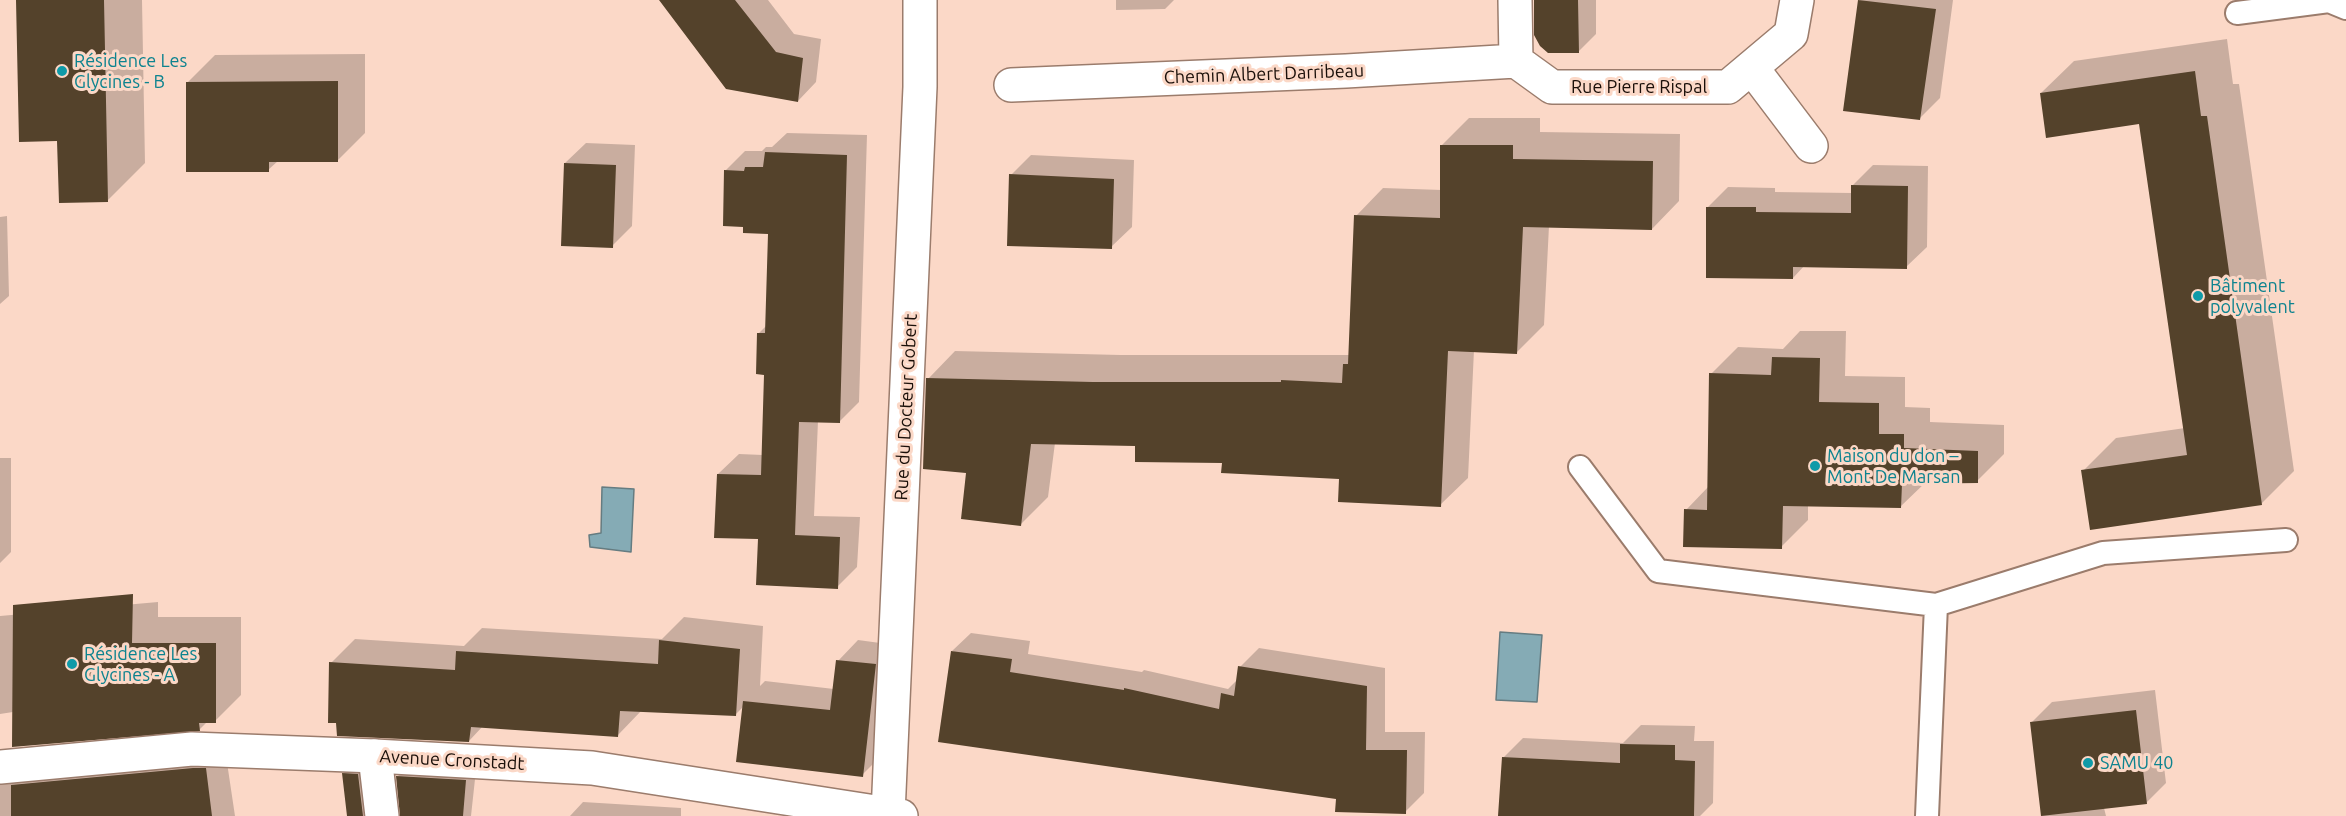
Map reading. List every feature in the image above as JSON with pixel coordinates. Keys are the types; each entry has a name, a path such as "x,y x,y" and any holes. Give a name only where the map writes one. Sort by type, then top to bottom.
{"street":[{"name":"Rue du Docteur Gobert","path":"895,815 920,87 920,0"},
{"path":"1515,0 1516,61"},
{"name":"Rue Pierre Rispal","path":"1516,61 1552,87 1728,87 1791,34 1797,0"},
{"name":"Chemin Albert Darribeau","path":"1011,85 1346,71 1516,61"},
{"path":"1752,68 1810,146"},
{"name":"Avenue Cronstadt","path":"0,767 192,749 375,756 592,768 895,815"},
{"path":"375,756 382,816"}],"lane":[{"path":"2238,13 2329,1 2346,8"},
{"path":"1580,467 1658,571 1936,605 2103,553 2286,540"},
{"path":"1927,816 1936,605"}],"water":[{"path":"602,487 634,489 631,552 590,547 589,535 601,533"},
{"path":"1500,632 1542,635 1537,702 1496,700"}],"building":[{"name":"Résidence Les Glycines - B","path":"16,0 104,0 108,202 59,203 57,141 19,142"},
{"path":"659,0 735,0 776,52 803,58 798,102 726,89"},
{"path":"1534,0 1578,0 1579,53 1548,53 1540,46 1534,35"},
{"path":"1858,0 1936,9 1920,120 1843,111"},
{"name":"Bâtiment polyvalent","path":"2195,71 2201,116 2207,116 2262,505 2090,530 2081,470 2187,455 2139,124 2046,138 2040,93"},
{"path":"338,81 338,162 269,162 269,172 186,172 186,82"},
{"path":"1440,145 1513,145 1513,159 1653,161 1652,230 1523,227 1517,354 1448,351 1441,507 1338,502 1339,479 1221,473 1222,463 1135,462 1135,446 1031,444 1021,526 961,519 966,473 923,469 926,378 1093,382 1281,382 1281,380 1342,383 1343,364 1348,364 1354,215 1440,218"},
{"path":"765,152 847,155 840,423 799,422 795,535 840,537 838,589 756,585 758,539 714,538 717,474 761,475 764,375 756,374 757,333 765,333 768,234 743,233 743,227 723,226 724,170 744,171 745,167 763,167"},
{"path":"564,163 616,165 613,248 561,246"},
{"path":"1009,174 1114,179 1112,249 1007,246"},
{"path":"1851,185 1908,186 1907,269 1793,267 1793,279 1706,278 1706,207 1756,207 1756,212 1851,213"},
{"name":"Maison du don – Mont De Marsan","path":"1772,357 1820,358 1819,402 1879,403 1879,434 1904,434 1904,448 1978,451 1978,483 1902,484 1901,508 1783,506 1782,549 1683,547 1684,509 1707,510 1709,373 1771,375"},
{"name":"Résidence Les Glycines - A","path":"133,594 132,643 216,643 216,723 199,723 200,731 12,747 13,605"},
{"path":"659,640 740,649 736,716 620,711 618,737 471,727 469,742 337,736 336,723 328,723 329,662 455,670 456,651 658,664"},
{"path":"951,651 1012,659 1010,672 1124,690 1124,688 1219,709 1221,693 1234,696 1238,666 1367,686 1366,750 1407,750 1406,814 1335,812 1336,799 938,742"},
{"path":"836,660 876,664 863,777 736,762 743,701 830,710"},
{"name":"SAMU 40","path":"2136,710 2147,804 2041,816 2030,722"},
{"path":"1620,744 1675,745 1675,760 1695,761 1694,816 1498,816 1502,757 1620,763"},
{"path":"206,768 212,816 11,816 11,785"},
{"path":"342,773 358,774 363,816 347,816"},
{"path":"396,776 466,780 463,816 400,816"}],"place":[{"name":"Résidence Les Glycines - B","path":"62,71"},
{"name":"Bâtiment polyvalent","path":"2198,296"},
{"name":"Maison du don – Mont De Marsan","path":"1815,466"},
{"name":"Résidence Les Glycines - A","path":"72,664"},
{"name":"SAMU 40","path":"2088,763"}]}
